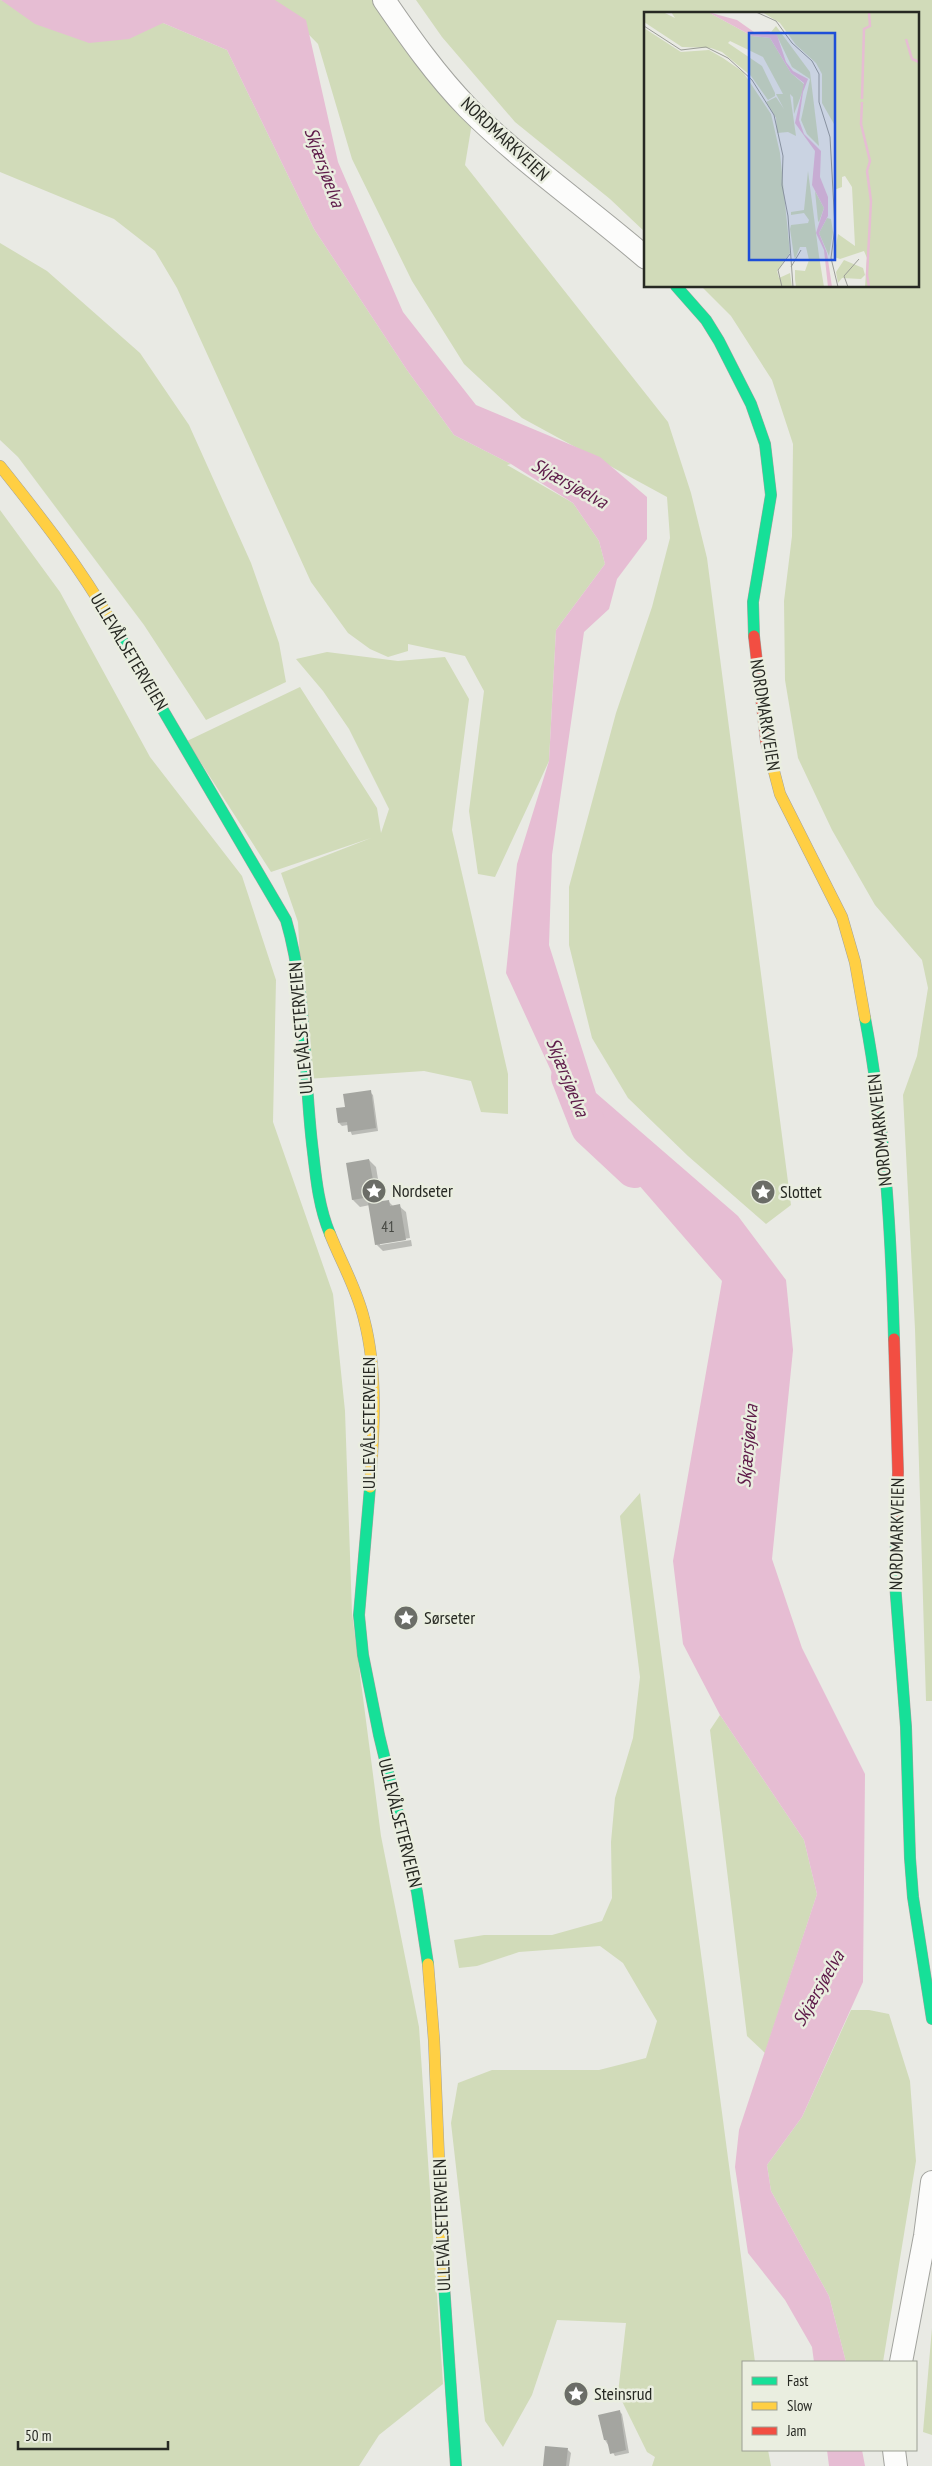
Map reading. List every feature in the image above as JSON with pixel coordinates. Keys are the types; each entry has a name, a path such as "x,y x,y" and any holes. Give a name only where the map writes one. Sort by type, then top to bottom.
{"street":[{"name":"NORDMARKVEIEN","path":"384,0 428,63 468,107 517,154 644,256"},
{"name":"NORDMARKVEIEN","path":"678,288 706,320 719,341 750,404 764,444 771,495 758,562 753,602 755,653 766,741 780,794 842,917 855,962 873,1060 886,1192 893,1306 898,1472 895,1583 906,1727 910,1858 913,1897 932,2019"},
{"name":"ULLEVÅLSETERVEIEN","path":"0,466 33,507 95,594 270,890 286,920 296,958 308,1116 321,1207 357,1297 367,1331 372,1376 373,1431 359,1615 361,1644 381,1749 419,1903 430,1978 438,2109 444,2294 456,2466"},
{"path":"901,2361 925,2236 932,2182"},
{"path":"894,2451 896,2466"}],"green space":[{"path":"0,0 163,23 227,50 314,229 407,370 454,435 511,464 507,465 573,503 599,541 605,564 556,630 549,761 495,877 478,874 469,811 484,691 465,656 408,644 408,651 388,657 370,649 348,633 311,582 177,288 155,251 114,219 0,172"},
{"path":"268,0 372,0 472,123 465,165 668,422 691,493 707,558 791,1205 766,1224 688,1156 628,1098 592,1038 569,945 569,887 616,713 652,607 670,538 667,497 522,418 464,364 412,281 352,159 318,44 280,5"},
{"path":"416,0 932,0 932,1701 926,1701 915,1329 903,1095 917,1056 928,988 922,960 875,905 832,830 798,758 785,680 784,601 792,536 793,444 772,380 731,316 703,288 920,288 920,12 644,12 644,231 610,199 515,122 442,37"},
{"path":"0,243 47,271 140,353 189,425 251,563 279,643 286,682 206,720 144,625 18,457 0,440"},
{"path":"0,510 60,592 150,757 242,876 276,980 273,1122 333,1294 345,1411 352,1613 381,1836 419,2027 443,2384 379,2435 359,2466 0,2466"},
{"path":"327,652 398,661 445,657 469,699 452,830 508,1074 508,1114 481,1112 471,1081 424,1071 306,1079 298,922 281,873 371,838 271,872 187,741 300,687 377,808 381,833 389,809 349,729 323,691 296,659"},
{"path":"640,1493 755,2361 742,2361 742,2451 768,2451 771,2466 652,2466 655,2457 647,2452 618,2393 626,2323 557,2320 532,2395 503,2447 485,2421 451,2123 458,2083 492,2070 599,2070 646,2058 657,2021 623,1963 600,1946 519,1952 477,1966 459,1968 454,1940 484,1935 552,1935 602,1921 612,1898 611,1842 615,1798 633,1738 640,1677 620,1516"},
{"path":"720,1715 804,1840 817,1894 765,2053 747,2036 710,1730"},
{"path":"851,2010 869,2010 889,2014 910,2081 916,2161 883,2361 846,2361 829,2296 771,2191 767,2165 802,2117"},
{"path":"932,2328 932,2435 923,2432"}],"water":[{"path":"1,0 275,0 306,20 338,162 403,312 476,405 600,457 647,497 647,539 617,579 609,609 584,632 552,855 549,945 596,1093 738,1216 786,1280 793,1350 772,1559 802,1648 865,1774 863,1982 802,2117 767,2165 771,2191 829,2296 846,2361 814,2361 812,2347 785,2300 748,2253 735,2167 739,2130 817,1894 804,1840 720,1715 683,1644 673,1561 722,1281 605,1146 558,1086 506,973 517,864 549,761 556,630 605,564 599,541 573,503 511,464 454,435 407,370 314,229 227,50 163,23 129,39 89,43 35,24"},
{"path":"827,2451 862,2451 865,2466 829,2466"}],"building":[{"path":"371,1090 376,1128 348,1132 347,1122 338,1123 336,1108 345,1107 343,1094"},
{"path":"369,1159 376,1196 352,1200 346,1163"},
{"path":"389,1200 390,1206 400,1204 406,1240 375,1245 368,1203"},
{"path":"620,2410 626,2450 610,2454 607,2440 604,2440 598,2415"},
{"path":"545,2446 568,2448 566,2466 543,2466"}],"waterway":[{"name":"Skjærsjøelva","path":"569,1077 589,1128 634,1170"}],"traffic: fast":[{"path":"678,288 706,320 719,341 751,404 765,444 771,495 753,602 754,636"},
{"path":"112,623 286,920 293,948 302,1006 310,1123 317,1183 323,1214 330,1234"},
{"path":"865,1018 878,1098 886,1178 894,1339"},
{"path":"370,1487 359,1615 363,1655 379,1735 417,1892 428,1964"},
{"path":"896,1534 895,1583 906,1727 910,1858 913,1897 932,2019"},
{"path":"444,2284 456,2466"}],"traffic: slow":[{"path":"0,466 73,562 112,623"},
{"path":"770,756 780,794 842,917 855,962 865,1018"},
{"path":"330,1234 357,1297 368,1339 374,1402 370,1487"},
{"path":"428,1964 434,2040 444,2284"}],"traffic: jam":[{"path":"754,636 766,741 770,756"},
{"path":"894,1339 898,1472 896,1534"}],"place":[{"name":"Nordseter","path":"374,1191"},
{"name":"Slottet","path":"763,1192"},
{"name":"Sørseter","path":"406,1618"},
{"name":"Steinsrud","path":"576,2394"}]}
